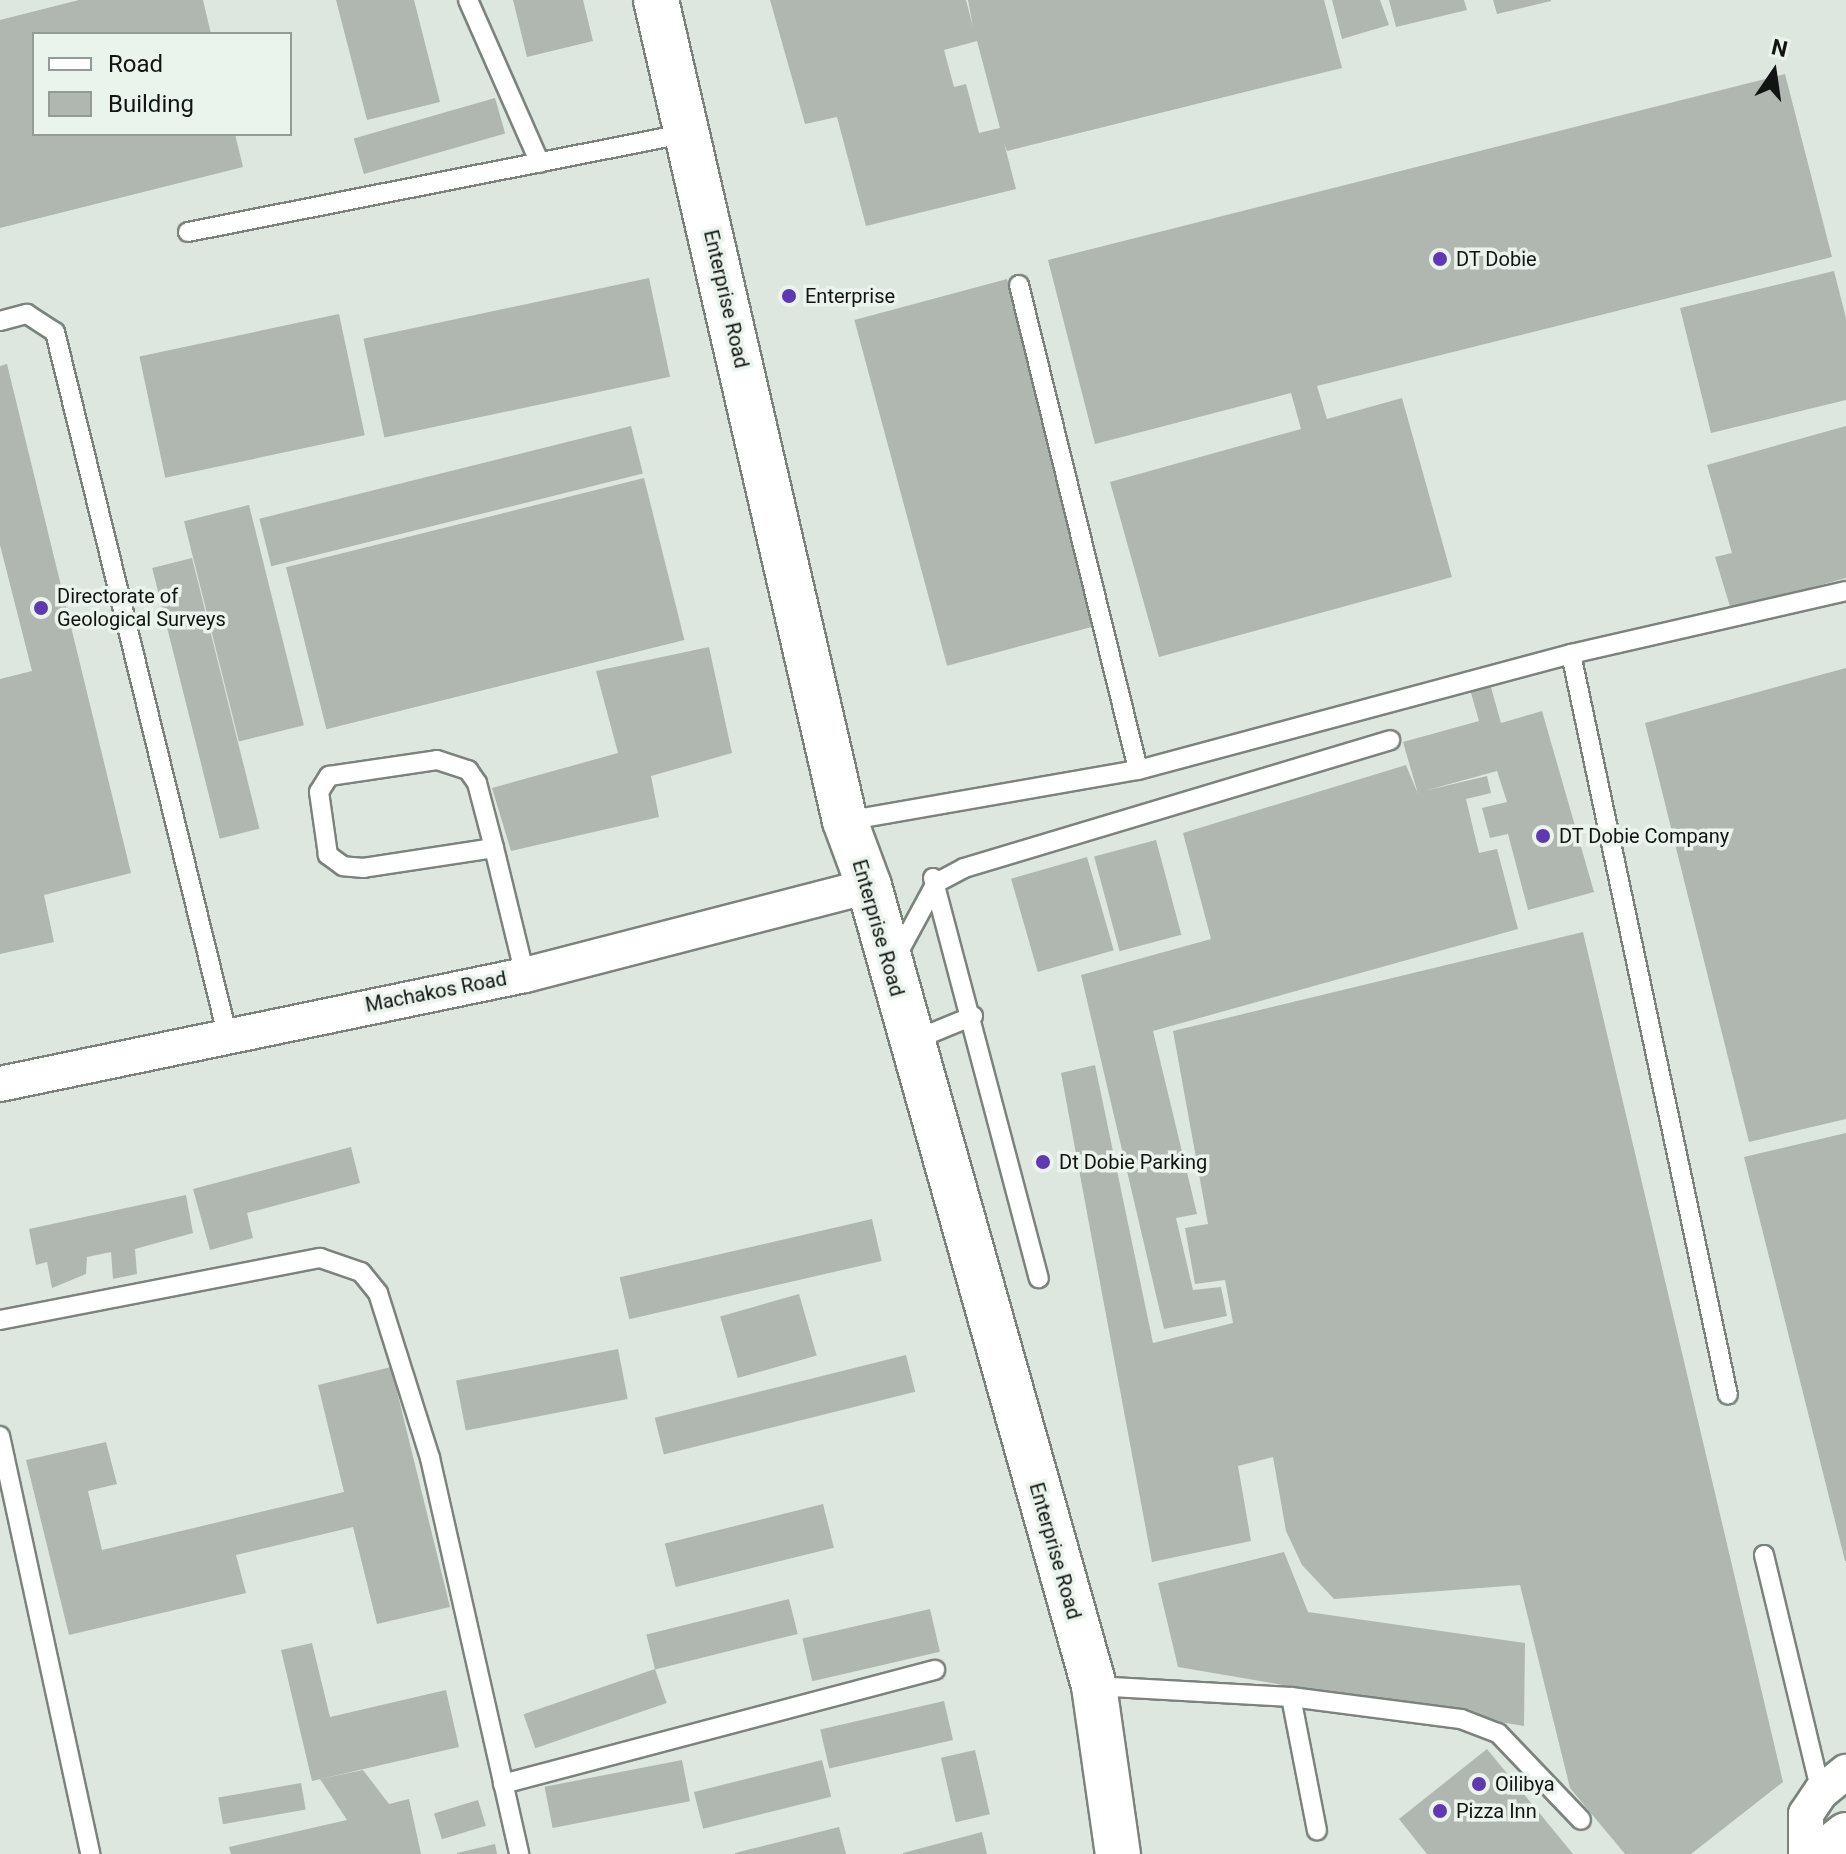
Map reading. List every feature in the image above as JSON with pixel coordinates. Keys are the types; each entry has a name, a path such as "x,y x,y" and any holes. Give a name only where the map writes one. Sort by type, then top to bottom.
{"main road":[{"name":"Enterprise Road","path":"656,0 845,821 869,886 909,1042 1094,1686 1118,1853"},
{"path":"1822,1854 1846,1835"}],"street":[{"name":"Machakos Road","path":"0,1084 227,1034 525,975 869,886"},
{"path":"1806,1854 1806,1814 1833,1782"}],"lane":[{"path":"468,0 540,163"},
{"path":"188,232 688,133"},
{"path":"1019,285 1138,770"},
{"path":"0,321 27,314 55,332 227,1034"},
{"path":"845,821 1138,770 1571,654 1846,591"},
{"path":"1571,654 1728,1395"},
{"path":"890,969 935,881 964,868 1390,740"},
{"path":"494,848 364,868 343,866 328,855 319,792 329,776 437,760 455,762 477,783 494,848 525,975"},
{"path":"935,881 973,1016 1039,1278"},
{"path":"909,1042 973,1016"},
{"path":"0,1320 320,1258 361,1272 378,1293 430,1458 519,1854"},
{"path":"0,1436 90,1854"},
{"path":"1764,1555 1833,1782"},
{"path":"503,1784 935,1670"},
{"path":"1094,1686 1291,1697 1461,1719 1498,1733 1581,1820"},
{"path":"1291,1697 1317,1831"}],"building":[{"path":"79,0 203,0 211,32 32,32 32,136 235,136 243,167 0,228 0,20"},
{"path":"336,0 414,0 440,102 367,120"},
{"path":"513,0 583,0 593,41 527,57"},
{"path":"770,0 966,0 973,27 968,0 1324,0 1342,68 1007,151 1004,143 1016,189 866,226 837,117 805,124","holes":["977,41 1000,128 979,133 966,84 954,87 944,50"]},
{"path":"1332,0 1380,0 1389,25 1342,39"},
{"path":"1389,0 1464,0 1467,10 1396,27"},
{"path":"1493,0 1551,0 1551,1 1497,14"},
{"name":"DT Dobie","path":"1785,74 1832,257 1317,386 1327,419 1402,398 1452,577 1159,657 1110,482 1301,429 1291,393 1095,444 1048,260"},
{"path":"495,98 505,134 364,174 354,139"},
{"path":"1834,271 1846,318 1846,400 1711,433 1680,308"},
{"path":"649,278 670,377 384,438 363,339"},
{"path":"1007,279 1100,625 947,666 854,320"},
{"path":"339,314 365,435 165,478 139,356"},
{"name":"Directorate of Geological Surveys","path":"7,364 131,873 44,895 54,942 0,954 0,679 32,671 0,545 0,366"},
{"path":"631,426 643,474 271,566 259,519"},
{"path":"1846,426 1846,578 1731,610 1715,557 1732,553 1707,465"},
{"path":"644,478 684,640 326,729 286,567"},
{"path":"249,505 304,725 239,741 184,521"},
{"path":"192,558 259,829 220,839 152,568"},
{"path":"709,647 732,753 651,776 659,817 511,851 492,788 618,753 596,671"},
{"path":"1846,668 1846,1119 1749,1142 1645,723"},
{"path":"1489,680 1501,723 1542,711 1594,892 1528,910 1508,834 1490,838 1482,808 1507,802 1497,771 1424,791 1487,776 1491,793 1466,799 1479,853 1497,849 1518,929 1153,1031 1197,1214 1176,1218 1193,1290 1221,1287 1227,1316 1164,1329 1081,975 1211,939 1183,833 1406,765 1418,794 1403,742 1479,721 1469,686"},
{"path":"1156,840 1181,935 1120,951 1094,857"},
{"path":"1087,857 1114,950 1038,972 1011,879"},
{"path":"1583,932 1783,1782 1691,1854 1625,1854 1570,1788 1520,1585 1334,1599 1302,1565 1286,1531 1273,1457 1238,1466 1251,1541 1152,1562 1061,1073 1095,1065 1153,1343 1233,1323 1225,1280 1195,1284 1185,1228 1208,1224 1173,1031"},
{"path":"1846,1133 1846,1561 1845,1561 1744,1157"},
{"path":"351,1147 360,1183 247,1213 253,1238 210,1250 193,1189"},
{"path":"186,1195 193,1233 135,1249 137,1274 113,1279 111,1252 87,1257 86,1274 52,1288 47,1262 36,1265 29,1229"},
{"path":"872,1219 882,1261 629,1319 620,1277"},
{"path":"799,1294 817,1356 738,1378 720,1317"},
{"path":"618,1349 628,1399 466,1431 456,1380"},
{"path":"906,1355 915,1392 664,1455 655,1418"},
{"path":"391,1367 450,1607 377,1624 353,1527 236,1555 246,1593 69,1635 26,1460 106,1442 117,1484 88,1491 102,1550 344,1492 318,1385"},
{"path":"823,1504 834,1548 676,1587 665,1543"},
{"path":"1284,1552 1308,1612 1525,1643 1524,1726 1178,1667 1158,1583"},
{"path":"789,1599 798,1634 655,1669 646,1635"},
{"path":"930,1609 940,1652 812,1681 802,1638"},
{"path":"312,1643 330,1717 446,1690 459,1747 312,1781 281,1650"},
{"path":"655,1669 667,1703 535,1748 524,1714"},
{"path":"944,1701 953,1740 829,1769 820,1730"},
{"name":"Oilibya","path":"1487,1749 1573,1854 1427,1854 1399,1819"},
{"path":"975,1750 990,1814 956,1822 941,1758"},
{"path":"682,1760 690,1801 553,1828 545,1787"},
{"path":"822,1760 831,1797 703,1829 694,1792"},
{"path":"363,1770 389,1804 409,1799 421,1854 231,1854 229,1847 347,1820 320,1779"},
{"path":"301,1783 306,1810 223,1824 218,1798"},
{"path":"478,1800 486,1826 442,1839 434,1813"},
{"path":"839,1827 846,1854 735,1854 735,1853"},
{"path":"982,1832 987,1854 903,1854 903,1853"},
{"path":"495,1844 497,1854 457,1854 457,1853"}],"place":[{"name":"DT Dobie","path":"1440,259"},
{"name":"Enterprise","path":"789,296"},
{"name":"Directorate of Geological Surveys","path":"41,608"},
{"name":"DT Dobie Company","path":"1543,836"},
{"name":"Dt Dobie Parking","path":"1043,1162"},
{"name":"Oilibya","path":"1479,1784"},
{"name":"Pizza Inn","path":"1440,1811"}]}
